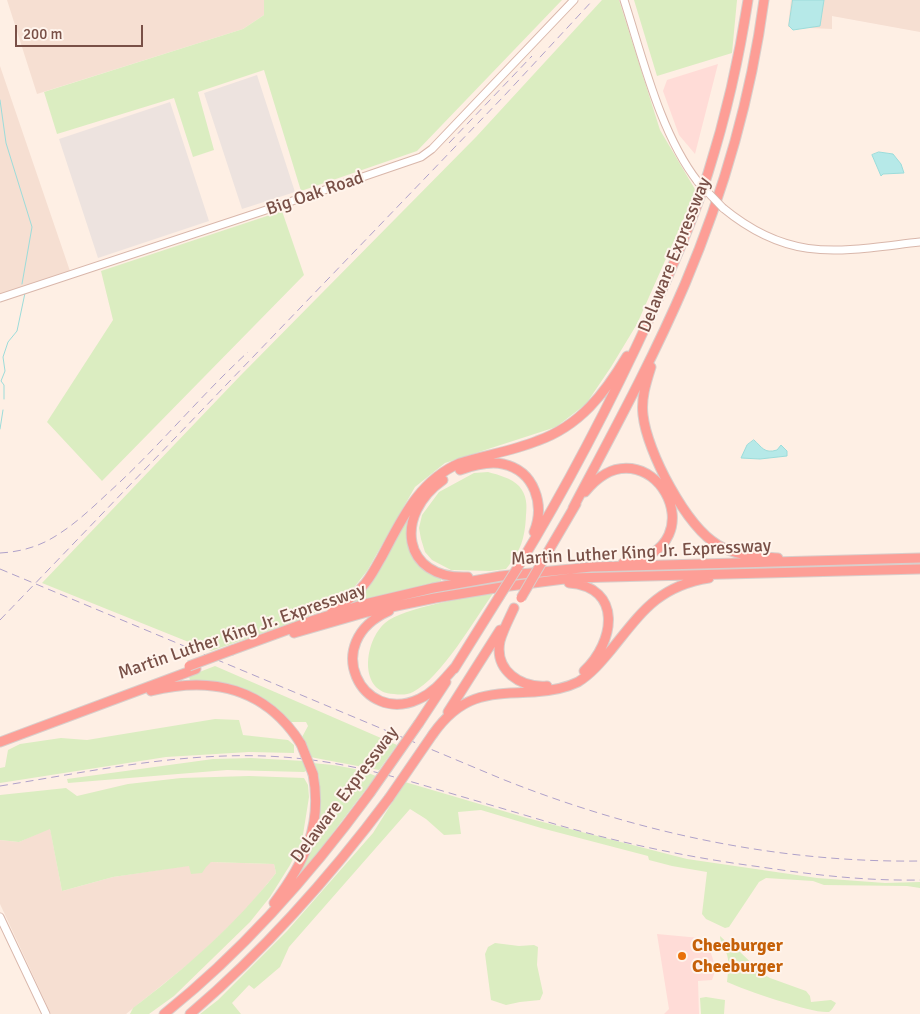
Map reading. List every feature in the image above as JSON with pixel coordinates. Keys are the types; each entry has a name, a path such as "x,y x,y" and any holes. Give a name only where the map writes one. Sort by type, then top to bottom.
{"highway":[{"name":"Delaware Expressway","path":"651,314 700,198 720,132 739,53 748,0"},
{"name":"Delaware Expressway","path":"190,1014 234,975 287,922 352,845 388,798 436,730 514,608 573,508 621,417 692,266 728,164 746,97 764,0"},
{"path":"519,565 556,503 590,440 629,364 651,314"},
{"path":"314,620 348,600 363,587 414,501 435,478 460,464 545,438 583,415 599,398 613,378 651,314"},
{"path":"667,322 646,384 643,396 643,415 647,433 660,466 686,513 706,536 730,551 753,556 818,560"},
{"path":"501,576 465,578 441,575 428,568 416,553 411,534 414,514 428,493 445,478 467,467 496,463 515,469 527,478 538,497 539,516 535,531 519,565"},
{"path":"573,508 598,479 612,472 624,469 638,470 653,478 663,488 670,501 672,511 671,526 666,539 657,550 640,559 591,568"},
{"name":"Martin Luther King Jr. Expressway","path":"0,737 236,651 314,620 351,608 410,593 501,576 591,568 920,558"},
{"name":"Delaware Expressway","path":"164,1014 242,944 307,874 370,793 419,723 519,565"},
{"name":"Martin Luther King Jr. Expressway","path":"236,651 315,626 412,602 480,590 549,581 594,577 920,568"},
{"path":"436,730 461,706 481,696 549,691 577,682 596,667 645,609 661,595 673,588 695,581 749,574"},
{"path":"514,608 499,646 502,663 511,676 523,683 543,686 564,682 583,671 595,658 605,642 609,623 606,606 600,596 588,587 572,583 549,581"},
{"path":"412,602 376,618 358,636 353,649 352,662 360,684 378,699 391,704 404,704 418,700 430,692 456,666"},
{"name":"Martin Luther King Jr. Expressway","path":"0,742 116,699 192,667"},
{"path":"116,699 184,685 224,687 246,695 267,707 286,724 301,744 313,774 316,790 316,814 308,846 288,884 242,944"}],"street":[{"name":"Big Oak Road","path":"0,298 421,157 432,148 574,0"},
{"path":"624,0 645,68 669,132 684,163 698,182 723,208 755,230 784,243 804,249 835,251 920,242"},
{"path":"0,917 46,1014"}],"shaded area":[{"path":"7,0 264,0 264,15 243,29 37,94"},
{"path":"791,0 920,0 920,32 832,16 832,29 788,27"},
{"path":"718,64 695,154 679,135 663,91 667,80"},
{"path":"0,66 71,274 0,298"},
{"path":"257,75 295,192 242,209 204,93"},
{"path":"170,102 209,221 98,258 59,139"},
{"path":"50,828 62,891 113,877 211,862 274,864 276,873 245,911 197,957 126,1014 51,1014 0,904 0,840 19,842"},
{"path":"657,934 700,938 710,950 716,969 712,980 698,981 699,1014 664,1014 669,1009"}],"green space":[{"path":"264,0 562,0 417,151 301,191 264,70 198,92 214,150 193,157 174,98 57,134 44,92 243,29 264,15"},
{"path":"602,0 619,0 660,130 696,191 637,324 586,404 556,427 445,463 415,487 367,571 351,591 308,617 211,651 42,583 241,375 476,137"},
{"path":"634,0 737,0 732,53 657,76"},
{"path":"282,211 304,275 102,481 47,422 113,320 101,271"},
{"path":"488,472 512,481 524,493 526,500 525,531 521,544 506,569 490,571 451,570 432,560 425,552 419,528 422,515 439,492 474,473"},
{"path":"413,507 411,548 441,578 441,581 345,605 359,594"},
{"path":"494,592 457,647 424,685 413,692 402,695 382,691 374,685 368,665 369,653 372,642 385,623 406,612"},
{"path":"215,666 397,745 379,770 310,757 301,739 308,726 306,722 288,722 268,704 190,681 189,676"},
{"path":"215,719 239,720 243,735 288,740 294,745 294,753 249,752 166,757 0,783 0,768 5,767 8,750 20,744 61,738 87,740"},
{"path":"251,758 304,761 306,771 227,770 68,783 67,779 213,759"},
{"path":"312,763 352,768 376,776 288,889 312,843"},
{"path":"249,776 304,778 308,785 309,797 302,841 290,865 270,897 250,922 174,996 149,1014 130,1014 133,1008 191,961 227,928 276,873 274,864 211,862 202,873 191,874 189,866 113,877 62,891 50,829 19,842 0,840 0,795 66,788 77,796 128,784 181,778"},
{"path":"405,782 527,818 687,859 817,878 885,883 920,882 920,888 907,886 824,885 813,881 766,878 759,882 729,927 725,928 706,919 702,914 707,872 649,860 648,856 481,810 458,812 461,834 444,835 426,819 410,809 289,947 280,967 254,989 249,985 232,1003 241,1014 200,1014 218,1000 287,931 373,833"},
{"path":"720,936 763,974 806,991 810,996 811,1002 831,1000 836,1003 829,1012 821,1012 779,1001 727,982 728,959"},
{"path":"495,943 519,946 534,945 538,947 537,965 543,993 540,1000 506,1005 491,1000 485,954 488,947"},
{"path":"700,998 725,1000 724,1014 701,1014"}],"water":[{"path":"793,0 824,0 820,26 793,30 789,26"},
{"path":"879,152 893,154 901,164 904,173 883,174 881,176 872,155"},
{"path":"754,440 769,451 777,450 781,445 787,451 787,456 760,459 741,458 747,445"}],"waterway":[{"path":"0,100 6,143 32,227 22,284"},
{"path":"4,399 4,385 1,381 5,371 3,357 8,342 17,331 25,293"},
{"path":"0,429 3,410"}],"railway":[{"path":"0,620 504,96 593,0"},
{"path":"449,143 532,56"},
{"path":"0,553 21,550 41,544 75,522 126,476 248,352"},
{"path":"0,569 502,779 552,798 655,829 707,841 813,856 866,860 920,861"},
{"path":"0,786 113,767 189,758 266,756 304,759 354,767 387,775 583,832 684,855 820,875 880,880 920,880"}],"place":[{"name":"Cheeburger Cheeburger","path":"682,956"}]}
